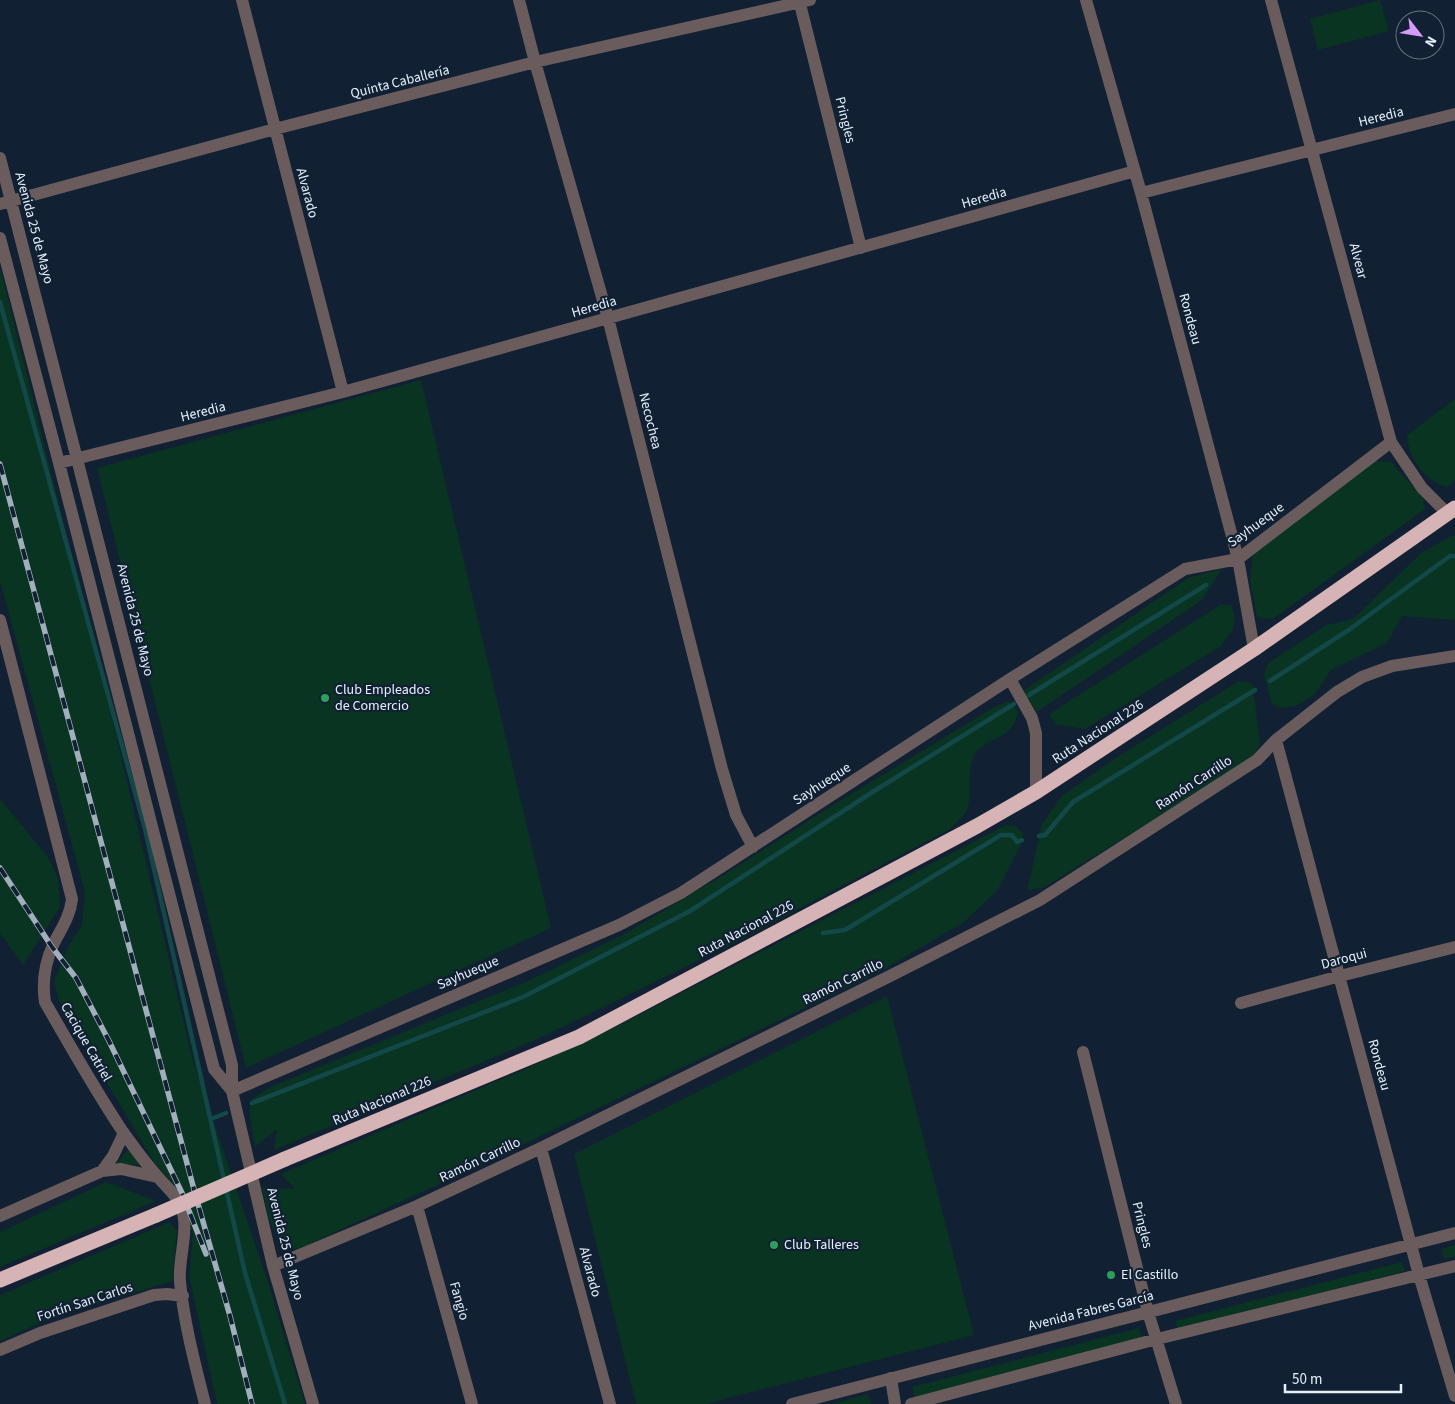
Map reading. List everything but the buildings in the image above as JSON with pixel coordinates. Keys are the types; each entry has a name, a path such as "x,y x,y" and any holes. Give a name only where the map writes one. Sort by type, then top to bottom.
{"highway":[{"name":"Ruta Nacional 226","path":"0,1280 579,1037 1036,792 1254,649 1451,511"}],"street":[{"name":"Alvarado","path":"242,0 343,392"},
{"name":"Necochea","path":"519,0 534,62 608,318 722,769 736,815 753,848"},
{"name":"Rondeau","path":"1086,0 1141,194 1238,559 1254,649"},
{"name":"Alvear","path":"1271,0 1391,442 1422,488 1451,511"},
{"name":"Quinta Caballería","path":"6,202 275,129 534,62 803,1"},
{"name":"Pringles","path":"803,1 861,248"},
{"name":"Heredia","path":"1141,194 1455,114"},
{"name":"Avenida 25 de Mayo","path":"0,158 6,202 78,459 232,1065 232,1091 273,1266 313,1404"},
{"name":"Heredia","path":"59,463 343,392 1134,171"},
{"name":"Avenida 25 de Mayo","path":"0,238 214,1069 232,1091"},
{"name":"Sayhueque","path":"232,1091 619,925 681,893 1185,569 1238,559 1391,442"},
{"name":"Cacique Catriel","path":"0,620 72,899 70,912 52,947 44,974 43,989 45,1002 124,1133 157,1177 173,1192 181,1207 184,1230 180,1269 183,1296 189,1336 205,1404"},
{"name":"Ramón Carrillo","path":"273,1266 417,1206 541,1148 1040,900 1257,760 1276,740 1337,692 1362,677 1392,666 1455,656"},
{"path":"1010,680 1032,718 1036,733 1036,792"},
{"name":"Rondeau","path":"1276,740 1419,1275 1455,1396"},
{"name":"Daroqui","path":"1241,1003 1455,947"},
{"name":"Pringles","path":"1083,1052 1148,1312 1158,1339 1176,1404"},
{"path":"102,1171 113,1156 124,1133"},
{"name":"Alvarado","path":"541,1148 610,1404"},
{"path":"0,1216 102,1171 121,1170 157,1177"},
{"name":"Fangio","path":"417,1206 472,1404"},
{"name":"Avenida Fabres García","path":"792,1404 1455,1233"},
{"path":"911,1404 1158,1339 1455,1266"},
{"name":"Fortín San Carlos","path":"0,1350 48,1330 154,1295 183,1296"},
{"path":"890,1378 895,1404"}],"green space":[{"path":"1380,0 1389,31 1318,50 1310,19"},
{"path":"0,267 109,706 194,1065 266,1276 305,1404 217,1404 189,1276 193,1234 173,1184 154,1162 60,1004 54,981 68,947 82,925 85,892 0,581"},
{"name":"Club Empleados de Comercio","path":"421,380 551,928 246,1068 97,468"},
{"path":"1455,399 1455,481 1447,487 1432,480 1419,467 1410,452 1407,435"},
{"path":"1373,461 1391,462 1423,498 1425,509 1273,619 1257,617 1250,580 1253,555"},
{"path":"1451,536 1455,536 1455,620 1402,616 1387,643 1331,670 1314,695 1295,706 1281,708 1272,704 1264,674 1268,663 1326,625 1353,619 1421,553"},
{"path":"1222,569 1202,600 1037,712 1023,691 1188,578"},
{"path":"1220,605 1231,605 1235,622 1232,631 1221,646 1085,729 1055,724 1049,714"},
{"path":"1239,681 1253,685 1260,744 1251,759 1043,888 1027,890 1042,824 1062,796 1114,759"},
{"path":"1009,701 1018,711 1016,720 1007,732 984,745 974,756 970,770 970,792 967,810 948,830 734,943 542,1037 274,1150 277,1129 255,1147 249,1112 252,1099 268,1088 530,980 626,933 722,876 833,805 996,706"},
{"path":"0,799 47,856 58,878 60,907 23,965 0,933"},
{"path":"1006,825 1015,826 1023,833 1020,846 997,891 964,922 881,971 487,1162 296,1250 280,1239 275,1232 268,1215 262,1187 295,1189 281,1174 530,1067 623,1023"},
{"name":"Club Talleres","path":"887,996 974,1335 705,1404 636,1404 574,1154"},
{"path":"128,1149 141,1165 117,1164"},
{"path":"106,1182 156,1201 0,1267 0,1232"},
{"path":"170,1222 177,1231 172,1281 46,1320 0,1341 0,1295"},
{"path":"1455,1245 1455,1256 1444,1259 1441,1249"},
{"path":"1402,1262 1405,1271 1178,1331 1175,1321"},
{"path":"1139,1328 1142,1338 915,1398 912,1387"},
{"path":"868,1394 871,1404 830,1404"}],"waterway":[{"path":"0,302 145,829 245,1273 285,1404"},
{"path":"1270,681 1350,629 1450,556 1455,556"},
{"path":"1029,695 1206,585"},
{"path":"1039,836 1045,835 1073,802 1255,690"},
{"path":"252,1103 523,997 690,911 871,793 1014,704"},
{"path":"823,933 845,930 1001,835 1012,835 1017,842 1022,840"},
{"path":"211,1119 226,1113"}],"railway":[{"path":"0,464 196,1197 230,1316 252,1404"},
{"path":"0,868 52,947 76,978 109,1041 182,1193 206,1254"}],"place":[{"name":"Club Empleados de Comercio","path":"325,698"},
{"name":"Club Talleres","path":"774,1245"},
{"name":"El Castillo","path":"1111,1275"}]}
